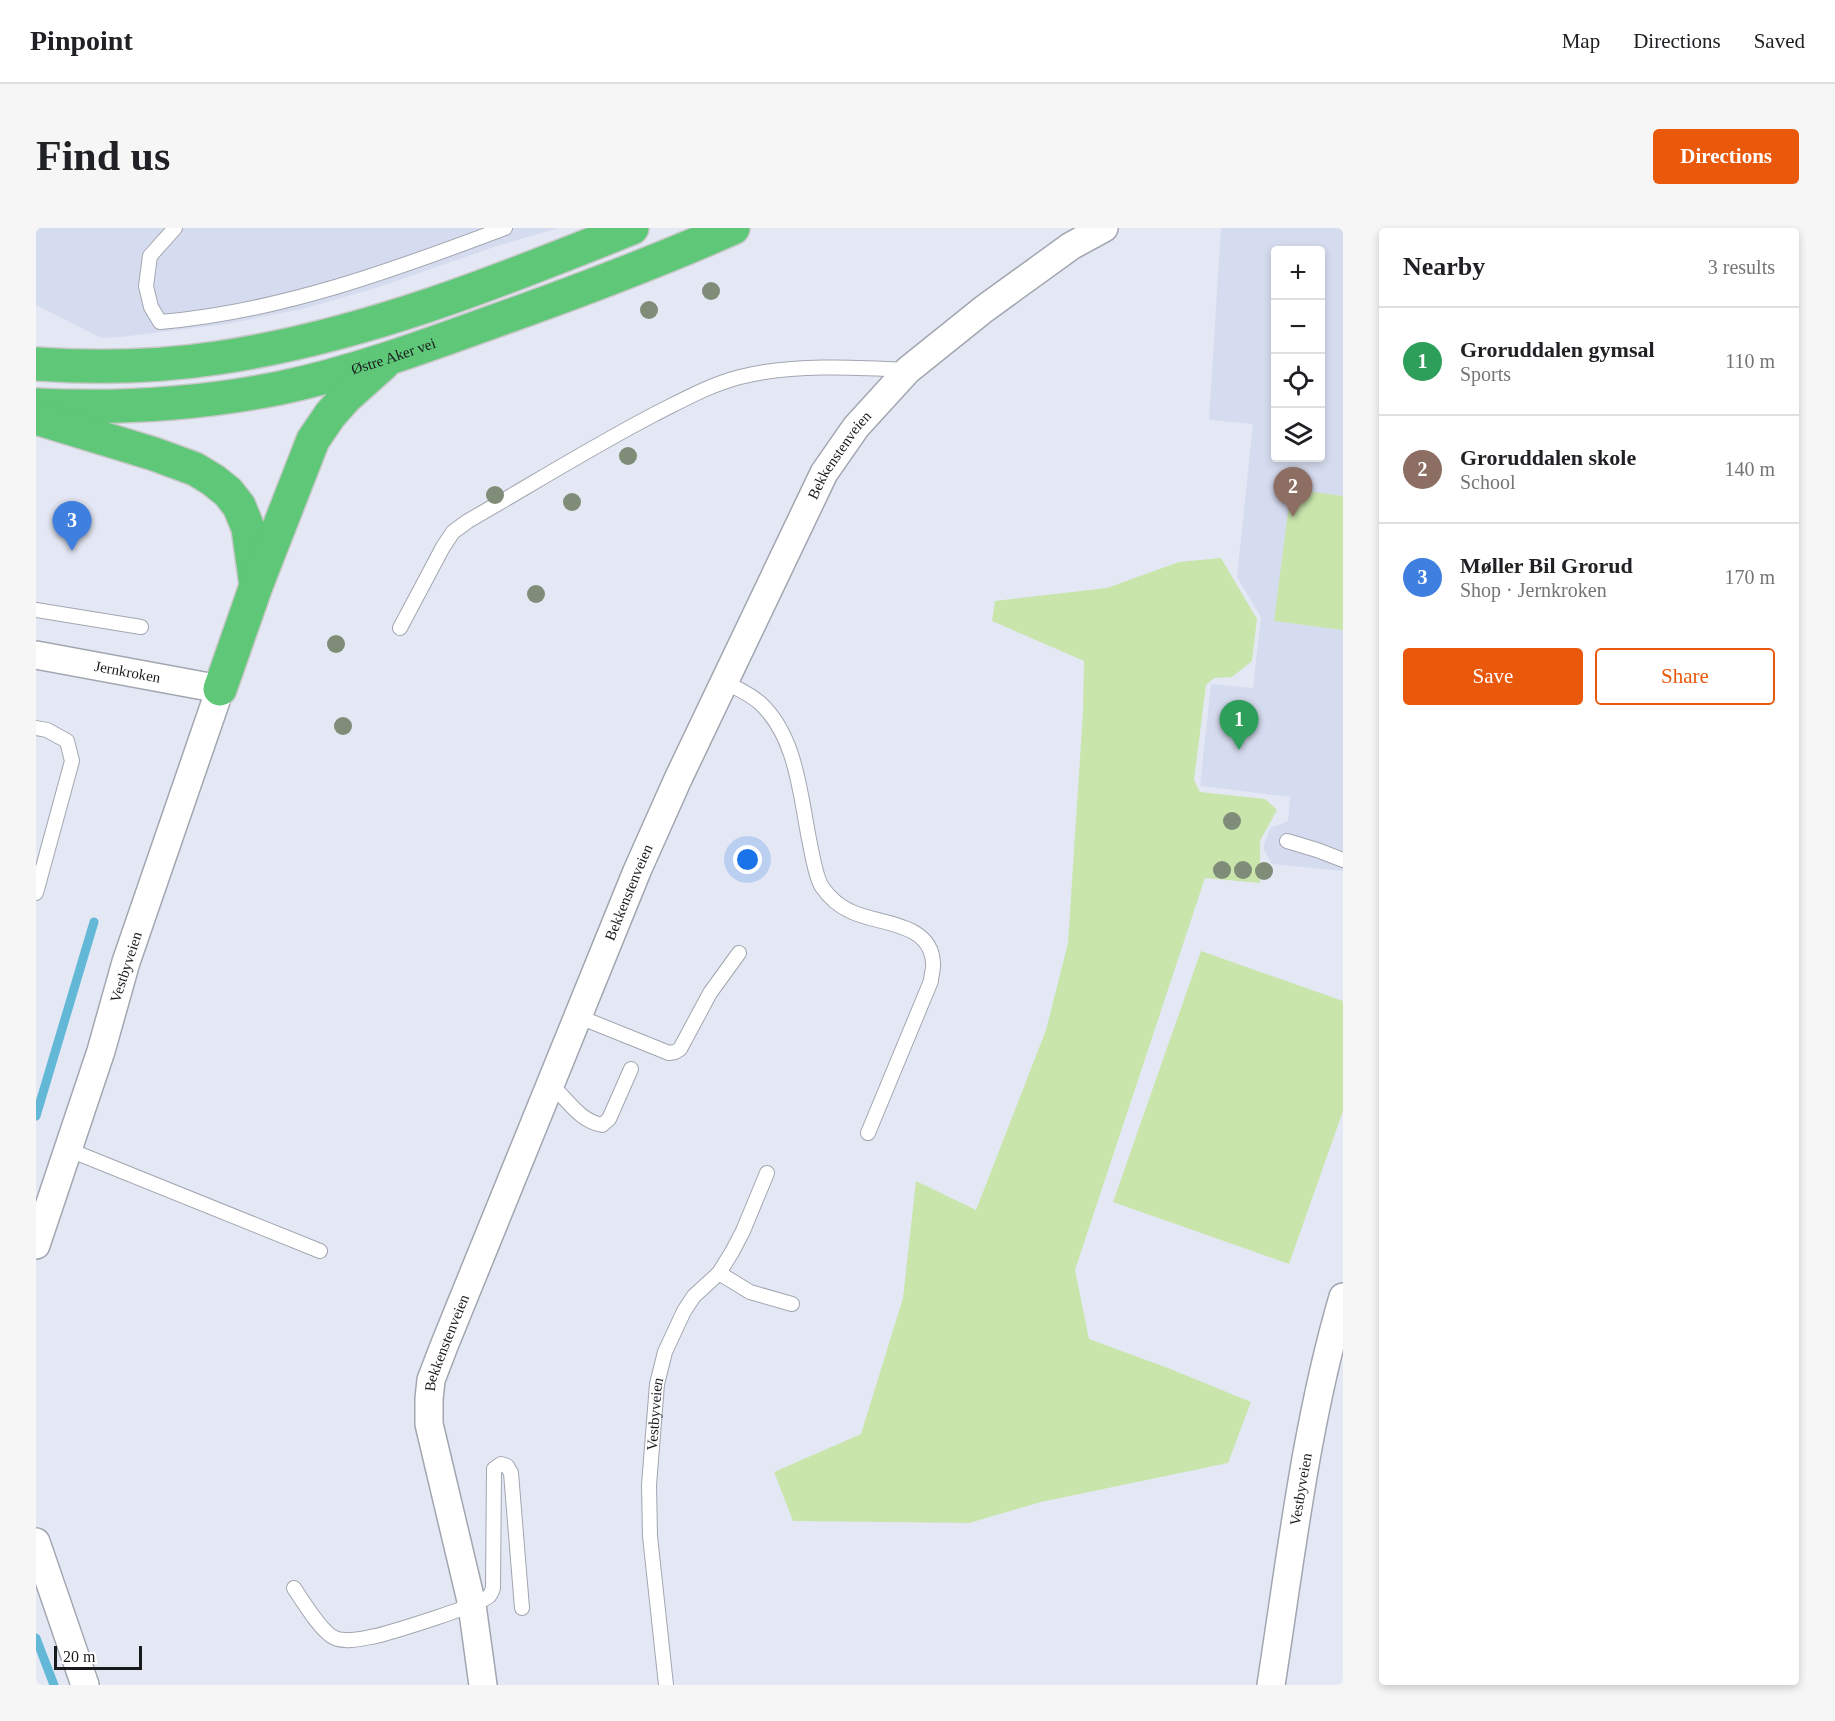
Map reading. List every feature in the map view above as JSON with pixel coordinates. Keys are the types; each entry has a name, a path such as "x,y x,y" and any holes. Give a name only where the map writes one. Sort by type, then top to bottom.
{"highway":[{"path":"36,364 136,365 216,358 322,337 381,321 456,295 632,228"},
{"name":"Østre Aker vei","path":"36,405 80,407 149,405 223,398 281,388 388,358 574,293 733,228"},
{"path":"220,689 256,586 313,440 345,398 388,358"},
{"path":"36,418 154,454 195,469 213,480 228,492 238,506 248,528 256,586"}],"street":[{"name":"Bekkenstenveien","path":"483,1685 472,1605 429,1424 431,1380 463,1295 637,871 824,473 856,427 908,370 993,302 1071,246 1104,228"},
{"name":"Jernkroken","path":"36,655 220,689"},
{"name":"Vestbyveien","path":"36,1245 101,1051 126,962 220,689"},
{"name":"Vestbyveien","path":"1271,1685 1306,1461 1329,1346 1343,1297"},
{"path":"36,1542 85,1685"}],"lane":[{"path":"175,228 150,255 146,286 151,307 160,322 196,319 299,297 399,267 505,228"},
{"path":"399,628 453,532 610,437 705,388 741,377 778,371 859,368 908,370"},
{"path":"36,610 141,627"},
{"path":"725,682 759,702 777,721 787,744 797,778 821,885 831,898 850,911 912,930 924,939 934,962 930,981 868,1133"},
{"path":"36,728 47,730 67,741 72,761 36,893"},
{"path":"1287,841 1343,860"},
{"path":"577,1016 669,1053 675,1052 680,1049 710,993 739,953"},
{"path":"549,1084 577,1113 602,1125 609,1119 631,1069"},
{"path":"67,1149 320,1251"},
{"name":"Vestbyveien","path":"666,1685 650,1536 649,1485 657,1384 665,1352 684,1311 694,1296 718,1273 743,1231 767,1173"},
{"path":"718,1273 750,1292 792,1304"},
{"path":"294,1588 304,1605 325,1630 334,1638 345,1640 375,1636 472,1605 488,1597 494,1588 494,1469 501,1464 507,1466 511,1473 522,1608"}],"shaded area":[{"path":"36,228 558,228 497,246 376,288 302,309 227,324 101,338 36,305"},
{"path":"1221,228 1343,228 1343,871 1272,864 1263,848 1270,828 1288,821 1290,797 1200,786 1211,684 1253,688 1261,617 1237,577 1253,424 1209,420"}],"green space":[{"path":"1291,489 1343,496 1343,630 1274,621"},
{"path":"1221,558 1257,619 1252,661 1232,677 1214,678 1206,685 1194,780 1200,792 1265,799 1277,810 1260,841 1260,883 1205,878 1075,1270 1089,1339 1251,1402 1228,1463 1041,1502 969,1523 793,1521 774,1472 861,1434 903,1298 916,1181 976,1210 1046,1030 1068,943 1083,712 1084,661 992,621 995,601 1107,588 1179,562"},
{"path":"1201,951 1343,1001 1343,1111 1289,1264 1113,1202"}],"waterway":[{"path":"36,1116 94,922"},
{"path":"36,1638 54,1685"}],"place":[{"name":"Groruddalen skole","path":"1293,517"},
{"name":"Møller Bil Grorud","path":"72,551"},
{"name":"Groruddalen gymsal","path":"1239,750"}]}
